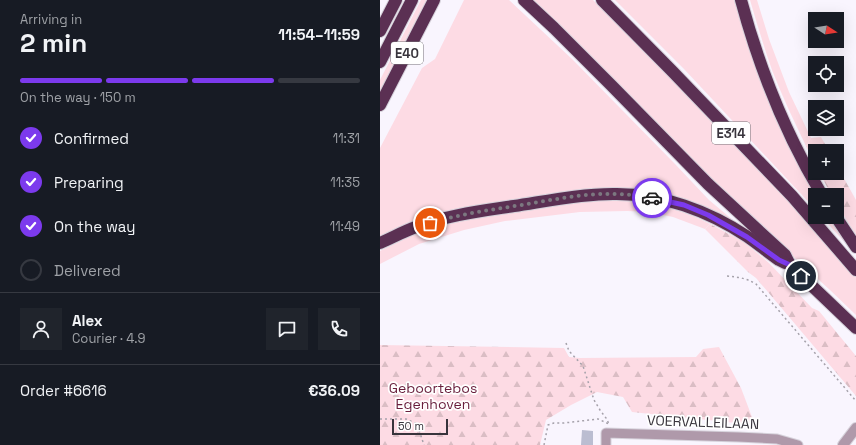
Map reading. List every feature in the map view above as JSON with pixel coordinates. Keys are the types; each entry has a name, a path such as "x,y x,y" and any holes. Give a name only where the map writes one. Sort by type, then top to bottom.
{"highway":[{"path":"380,31 396,0"},
{"name":"E40","path":"380,62 412,0"},
{"name":"E40","path":"380,105 434,0"},
{"path":"524,0 554,28 708,184 785,255 790,265"},
{"name":"E314","path":"602,0 792,196 856,270"},
{"path":"741,0 755,45 774,97 795,144 818,188"},
{"path":"380,243 416,227 444,219 481,211 568,197 615,194 664,200 684,205 708,215 747,237 779,260 790,265 856,328"},
{"path":"841,224 856,247"}],"street":[{"path":"843,445 856,428"},
{"name":"VOERVALLEILAAN","path":"610,430 738,441 777,439 798,445"},
{"path":"606,445 610,430"}],"path":[{"path":"727,276 744,278 756,284 856,401"},
{"path":"566,343 569,351 583,366 594,400 610,430"},
{"path":"380,420 406,419 417,424 424,445"},
{"path":"544,445 548,425 554,423 598,419 610,430"}],"green space":[{"path":"421,0 427,0 380,92 380,80"},
{"path":"464,0 509,0 572,59 709,200 740,226 719,214 596,189 380,239 380,148 422,68 435,59"},
{"path":"530,0 593,0 727,135 856,276 856,315 743,211"},
{"path":"615,0 736,0 808,173 808,180 811,180 814,188 808,188 808,202 684,69"},
{"path":"750,0 757,0 769,39 789,92 808,132 808,136 811,138 806,146 772,70"},
{"path":"821,137 825,144 808,144 808,150 806,146 811,138"},
{"path":"844,179 856,200 856,235 844,216 844,188 828,188 824,180 844,180"},
{"path":"608,200 636,201 665,206 710,224 705,229 673,217 649,212 627,211 580,212 505,221 464,230 419,244 380,264 380,251 411,236 437,227 469,219 577,202"},
{"path":"710,224 744,242 769,263 812,308 819,311 856,356 856,396 756,278 748,272 705,229"},
{"path":"828,224 834,224 848,246"},
{"name":"Geboortebos Egenhoven","path":"380,345 564,348 569,357 580,358 696,357 703,349 719,347 741,388 755,425 632,412 623,397 597,392 546,420 540,445 380,445"}],"building":[{"path":"582,430 593,431 593,445 581,445"}],"way so far":[{"path":"430,223 481,211 568,197 615,194 652,198"}],"route":[{"path":"652,198 684,205 737,230 779,260 790,265 801,276"}]}
